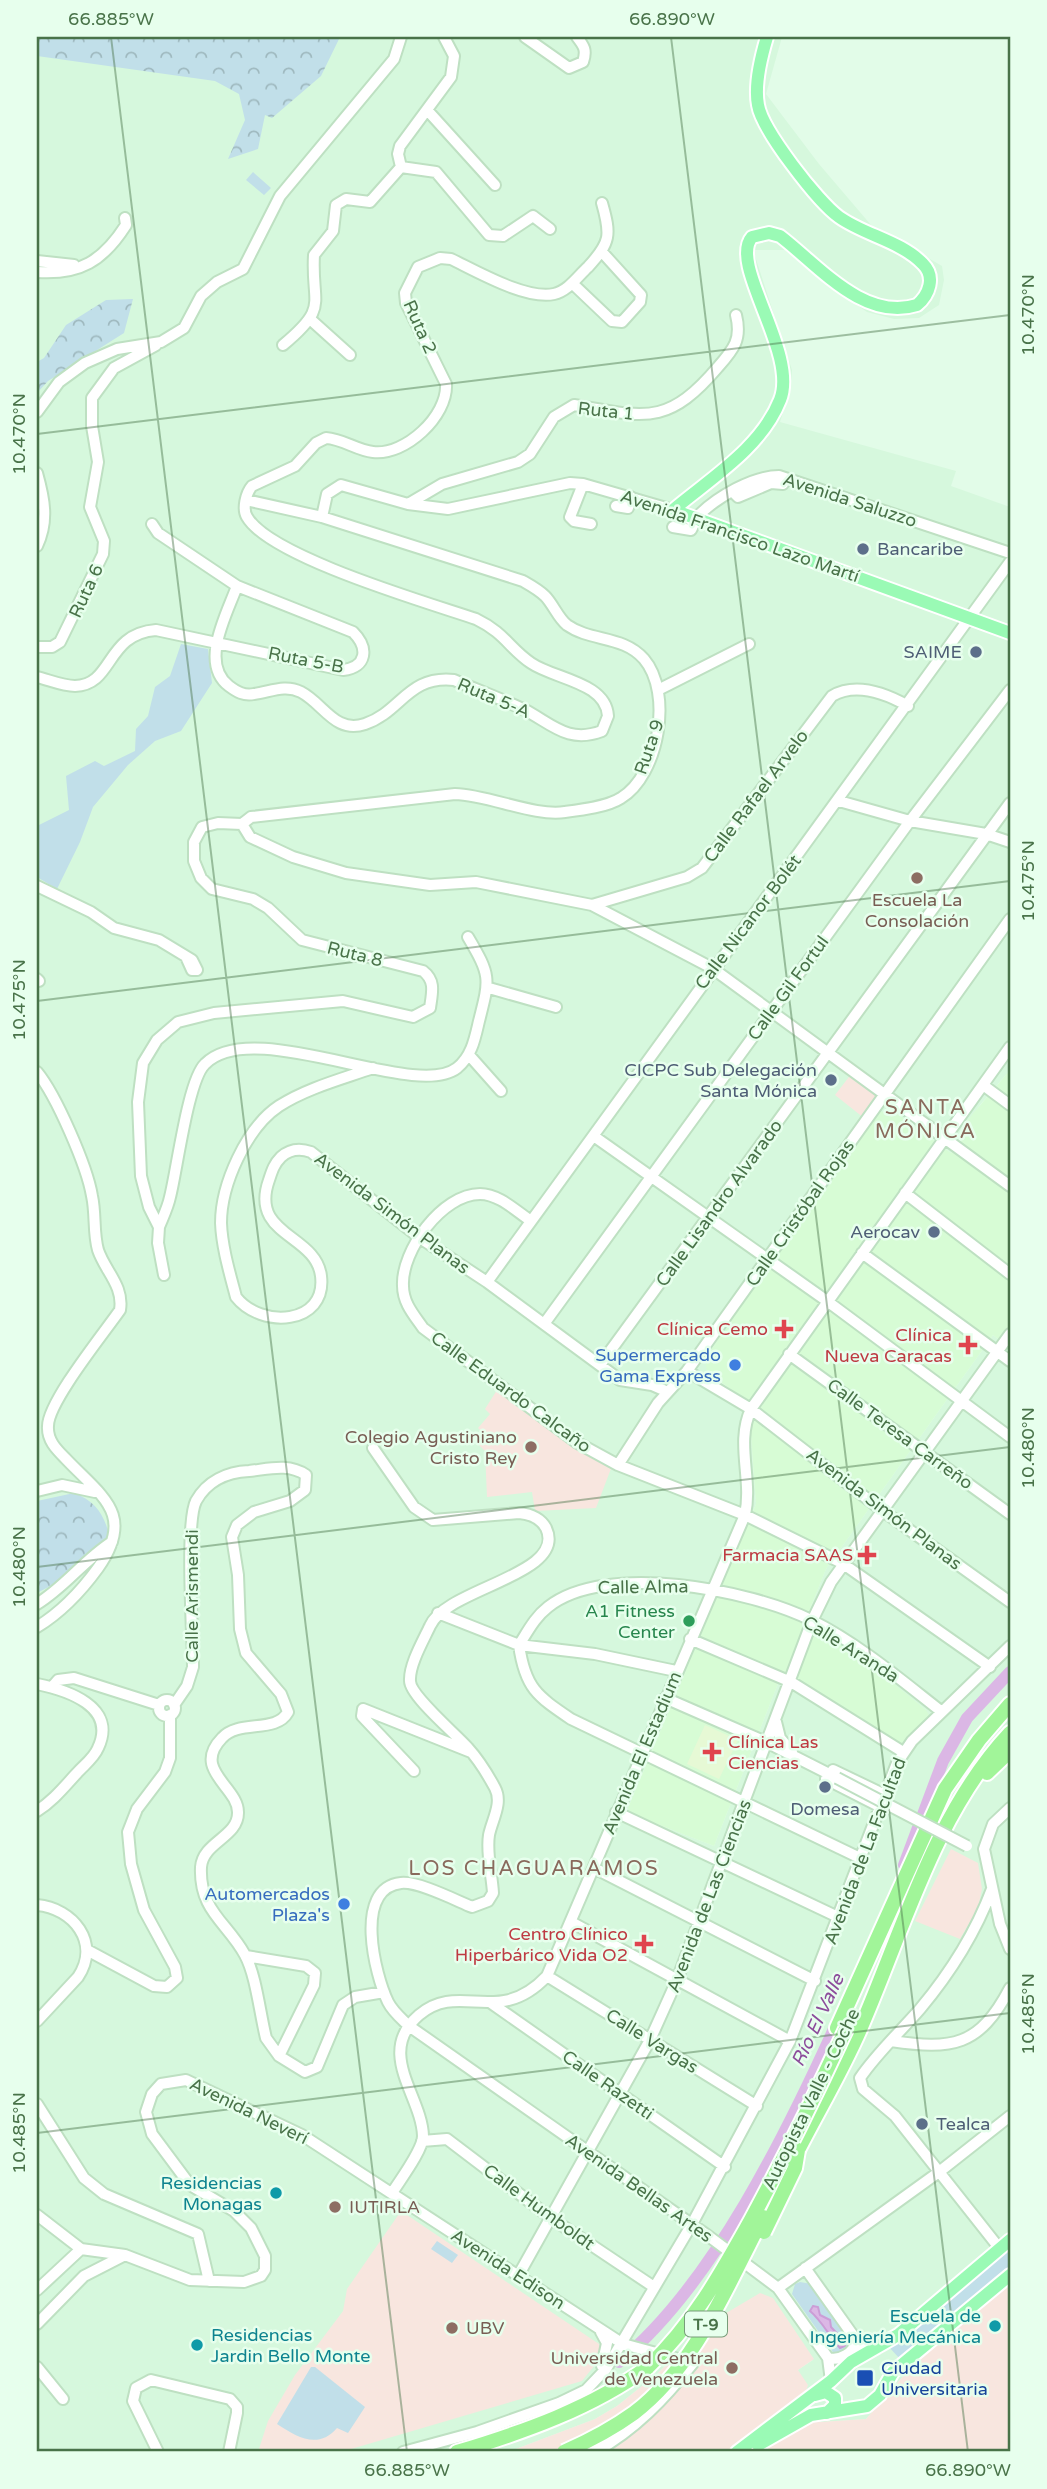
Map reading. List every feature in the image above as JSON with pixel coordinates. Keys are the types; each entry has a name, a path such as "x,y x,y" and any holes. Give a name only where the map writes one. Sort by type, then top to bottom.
{"highway":[{"name":"Autopista Valle - Coche","path":"798,2150 963,1763 1008,1703"},
{"name":"Autopista Valle - Coche","path":"457,2452 534,2427 603,2395 648,2367 696,2314 785,2157 942,1836 971,1783 1010,1733"},
{"path":"971,1783 1010,1751"},
{"path":"581,2452 606,2440 638,2416 685,2367 710,2334 781,2199 795,2168 798,2150"},
{"name":"T-9","path":"564,2452 603,2434 636,2411 694,2346 798,2150"}],"main road":[{"path":"673,510 756,439 782,397 785,382 781,353 749,266 747,246 752,237 769,233 780,236 834,282 865,300 888,308 917,305 930,289 923,263 904,250 854,226 823,204 768,127 758,106 757,89 766,37"},
{"name":"Avenida Francisco Lazo Martí","path":"673,510 1010,633"},
{"path":"737,2452 831,2381 851,2362 882,2346 1010,2240"},
{"path":"748,2452 795,2423 827,2413 861,2409 872,2403 893,2372 1010,2275"},
{"path":"805,2401 819,2393 832,2395 836,2403 827,2413"}],"street":[{"name":"Ruta 6","path":"37,648 60,642 103,554 104,541 90,507 98,462 92,426 92,398 114,368 162,342 190,321 201,296 210,287 243,269 280,196 394,58 401,37"},
{"path":"401,167 398,154 400,146 428,111 454,67 454,56 444,37"},
{"path":"525,37 569,68 583,62 586,54 585,46 577,37"},
{"path":"428,111 495,185"},
{"path":"401,167 436,172 489,235 503,236 533,216 550,229"},
{"path":"283,345 310,319 317,295 314,255 333,231 336,205 346,199 370,202 401,167"},
{"path":"572,283 614,323 622,322 640,302 640,293 602,251 609,232 602,203"},
{"path":"37,272 74,271 87,264 113,243 126,225 125,218"},
{"name":"Ruta 2","path":"246,500 252,486 295,466 316,443 326,438 369,451 389,450 426,428 447,394 446,384 406,303 408,281 418,267 440,258 451,259 516,288 545,294 561,291 572,283 602,251"},
{"path":"37,261 63,265 87,264"},
{"name":"Ruta 1","path":"408,504 442,484 518,461 530,454 554,417 574,405 637,415 661,413 682,403 697,392 736,346 740,332 736,315"},
{"path":"310,319 350,355"},
{"path":"37,412 59,382 85,363 117,349 162,342"},
{"path":"37,473 45,525 37,546"},
{"name":"Avenida Saluzzo","path":"673,527 691,530 696,517 733,492 758,480 779,476 1010,553"},
{"name":"Avenida Francisco Lazo Martí","path":"322,517 327,494 341,485 408,504 455,508 570,483 583,484 673,510"},
{"path":"733,492 738,497 771,483 789,484"},
{"path":"583,484 570,517 574,521 591,524"},
{"path":"616,506 628,509 631,497"},
{"name":"Ruta 9","path":"242,824 251,817 455,794 473,795 555,813 610,802 631,790 641,776 661,722 658,690 651,670 632,648 566,624 544,595 523,581 322,517 246,500"},
{"name":"Ruta 5-A","path":"237,586 216,642 219,673 226,684 240,694 291,689 302,693 340,724 363,725 417,686 442,679 453,680 524,709 560,731 592,734 601,731 608,716 603,700 591,690 530,663 498,629 477,619 330,569 266,536 247,517 246,500"},
{"path":"152,524 158,533 237,586"},
{"name":"Calle Nicanor Bolét","path":"487,1282 595,1137 712,968 839,802 1010,562"},
{"name":"Ruta 5-B","path":"216,642 343,670 362,662 365,653 363,642 354,632 237,586"},
{"path":"37,677 72,686 96,680 121,642 144,631 156,630 216,642"},
{"path":"658,690 749,644"},
{"name":"Calle Rafael Arvelo","path":"592,905 687,877 702,868 832,696 849,690 871,690 908,706"},
{"name":"Calle Gil Fortul","path":"544,1324 910,821 1010,690"},
{"path":"839,802 910,821 986,834 1010,842"},
{"name":"Calle Lisandro Alvarado","path":"600,1365 1010,803"},
{"name":"Ruta 8","path":"164,1275 158,1243 159,1227 149,1207 141,1176 138,1102 143,1063 157,1040 178,1022 214,1013 343,1001 414,1017 430,1008 433,987 429,976 423,971 302,940 261,904 212,889 201,878 194,861 194,842 202,827 218,823 242,824"},
{"path":"242,824 250,837 293,857 346,873 430,885 476,882 592,905 712,968 1010,1186"},
{"path":"37,886 91,912 114,928 159,940 187,959"},
{"name":"Calle Cristóbal Rojas","path":"618,1465 1010,919"},
{"path":"159,1227 170,1199 195,1085 203,1065 220,1053 246,1048 325,1057 373,1068 443,1075 457,1068 469,1055 489,988 481,960 468,937"},
{"path":"489,988 556,1007"},
{"path":"751,1409 1010,1047"},
{"path":"469,1055 502,1091"},
{"name":"Avenida Simón Planas","path":"373,1068 304,1094 278,1107 258,1125 224,1194 221,1224 236,1297 252,1312 281,1320 297,1316 318,1295 322,1278 317,1258 274,1225 265,1199 274,1164 293,1150 311,1152 420,1238 487,1282 620,1380 652,1385 668,1392"},
{"path":"37,1072 48,1088 88,1176 99,1253 122,1301 120,1310 54,1405 48,1418 51,1442 98,1493 114,1518 114,1540 85,1585 37,1627"},
{"path":"37,1080 48,1088"},
{"path":"983,1085 1010,1105"},
{"path":"595,1137 827,1301 1010,1437"},
{"path":"905,1193 1010,1274"},
{"name":"Calle Eduardo Calcaño","path":"531,1221 495,1197 481,1194 463,1197 446,1208 420,1238 404,1268 402,1286 406,1303 423,1328 576,1441 618,1465 745,1515 842,1563 990,1667"},
{"path":"862,1253 1010,1361"},
{"name":"Avenida de Las Ciencias","path":"518,2276 586,2150 650,2040 700,1922 812,1621 842,1563 1010,1335"},
{"name":"Calle Teresa Carreño","path":"789,1353 1010,1514"},
{"name":"Avenida Simón Planas","path":"687,1371 751,1409 1010,1602"},
{"name":"Avenida El Estadium","path":"410,2026 420,2014 443,2003 459,2000 491,2003 512,2001 525,1996 547,1976 745,1515 749,1487 742,1435 751,1409"},
{"path":"279,2056 314,1985 316,1973 306,1966 246,1956 266,2038 279,2056 305,2072 312,2071 317,2067 344,2005 355,1997 384,1992 369,1920 377,1899 386,1888 401,1882 472,1907 488,1901 493,1893 488,1838 498,1797 471,1752 413,1692 409,1678 431,1622 438,1613 457,1600 528,1568 543,1555 548,1545 548,1533 543,1523 532,1515 519,1513 433,1520 414,1507 373,1448"},
{"name":"Calle Arismendi","path":"172,1710 187,1686 193,1667 191,1532 195,1503 207,1486 230,1472 287,1467 306,1475 305,1490 289,1501 254,1512 237,1525 232,1536 238,1575 240,1629 246,1653 282,1693 288,1712 278,1722 234,1730 222,1738 214,1751 215,1776 237,1803 239,1814 235,1825 207,1850 201,1863 201,1880 208,1908 246,1956"},
{"path":"37,1492 62,1485 98,1493"},
{"name":"Avenida Simón Planas","path":"885,1508 1010,1594"},
{"path":"37,1604 58,1591 93,1555 114,1540"},
{"name":"Calle Alma","path":"519,1645 534,1621 549,1606 586,1588 674,1584 712,1588"},
{"name":"Calle Aranda","path":"712,1588 748,1597 812,1621 881,1664 942,1712"},
{"path":"438,1613 519,1645 595,1654 676,1671"},
{"path":"690,1639 791,1682 903,1752"},
{"path":"519,1645 527,1681 540,1698 571,1719 641,1755 860,1858"},
{"name":"Avenida de La Facultad","path":"403,2452 534,2413 586,2390 623,2344 653,2287 725,2167 790,2041 883,1794 903,1752 1010,1646"},
{"path":"52,1687 58,1680 67,1678 92,1683 159,1705 162,1714 172,1710 170,1758 165,1772 131,1819 128,1832 131,1864 144,1910 175,1967 177,1978 167,1987 154,1986 87,1950"},
{"path":"81,1697 92,1683"},
{"path":"37,1684 81,1697 100,1720 99,1748 55,1798 37,1811"},
{"path":"665,1698 768,1743 967,1846 984,1849"},
{"path":"414,1771 362,1716 361,1711 366,1708 444,1743 471,1752"},
{"path":"776,1722 780,1738 801,1765 879,1806"},
{"path":"758,1769 771,1757 805,1756 883,1794"},
{"path":"1010,1808 993,1824 984,1849 1000,1924 1010,1950"},
{"path":"616,1812 838,1917"},
{"path":"594,1868 814,1981"},
{"path":"992,1889 966,1947 860,2078 863,2089 895,2116 1000,2249"},
{"path":"37,1905 53,1906 69,1916 82,1931 87,1950 78,1977 37,2021"},
{"path":"571,1922 790,2041"},
{"path":"978,1924 1000,1924"},
{"name":"Calle Vargas","path":"547,1976 757,2106"},
{"path":"891,2041 935,2047 963,2041 984,2025 1010,1988"},
{"name":"Avenida Bellas Artes","path":"384,1992 393,2011 410,2026 692,2224 778,2288 828,2358 831,2381"},
{"name":"Calle Razetti","path":"491,2003 725,2167"},
{"path":"393,2193 422,2141 418,2113 402,2073 402,2044 410,2026"},
{"name":"Avenida Neverí","path":"37,2215 81,2249 125,2255 181,2277 209,2281 254,2279 265,2270 265,2256 243,2218 190,2185 157,2143 146,2112 152,2094 162,2084 186,2080 302,2134 393,2193"},
{"path":"37,2104 84,2178 104,2194 198,2234 209,2281"},
{"path":"778,2288 939,2172 1010,2116"},
{"name":"Calle Humboldt","path":"422,2141 447,2139 551,2218 653,2287"},
{"name":"Avenida Edison","path":"393,2193 623,2344 693,2362 656,2407 626,2433 595,2452"},
{"path":"679,2215 682,2229 679,2245"},
{"path":"679,2245 693,2236 707,2235"},
{"path":"37,2290 81,2249"},
{"path":"37,2324 83,2276 125,2255"},
{"path":"805,2268 857,2341 862,2345 882,2346"},
{"path":"596,2379 604,2362 607,2343 597,2327"},
{"path":"828,2358 845,2356 855,2347 857,2341"},
{"path":"37,2367 63,2399"},
{"path":"158,2452 133,2401 136,2388 151,2380 230,2399 237,2407 229,2452"}],"shaded area":[{"path":"37,37 782,37 766,94 819,164 871,225 942,266 944,280 939,305 919,318 894,319 867,312 814,275 785,250 753,250 792,370 790,391 780,422 956,471 951,486 1010,507 1010,1070 979,1106 951,1153 929,1136 784,1238 705,1359 712,1376 740,1396 750,1423 756,1504 628,1808 631,1814 714,1846 783,1671 895,1744 926,1710 830,1635 804,1624 826,1569 993,1335 1010,1348 1010,2282 912,2366 866,2419 821,2422 804,2397 798,2370 813,2360 706,2325 657,2374 617,2406 595,2419 508,2452 37,2452"},
{"path":"1010,1070 1010,1348 993,1335 826,1569 804,1624 849,1647 926,1710 930,1717 902,1743 895,1744 783,1671 714,1846 631,1814 628,1808 756,1504 750,1423 740,1396 707,1372 705,1359 815,1193 879,1112 894,1111 951,1153 961,1140 966,1122"},
{"path":"852,1073 880,1095 864,1118 835,1095"},
{"name":"Colegio Agustiniano Cristo Rey","path":"497,1390 612,1466 596,1508 535,1511 532,1492 487,1497 485,1451 476,1442 482,1432 478,1428 490,1414 485,1409"},
{"name":"Clínica Las Ciencias","path":"705,1725 738,1740 719,1779 687,1764"},
{"path":"951,1849 978,1863 982,1889 978,1908 960,1939 915,1921"},
{"name":"UBV","path":"401,2211 599,2344 603,2355 582,2381 341,2452 258,2452 268,2421 295,2375 343,2311 347,2289"},
{"name":"Universidad Central de Venezuela","path":"1010,2282 1010,2452 508,2452 595,2419 617,2406 657,2374 706,2325 760,2293 773,2298 814,2359 798,2370 808,2385 804,2397 820,2422 866,2419 912,2366"}],"green space":[{"path":"37,37 340,37 321,76 272,118 265,115 258,149 228,159 245,120 239,94 215,81 37,56"},
{"path":"253,172 271,188 264,195 246,180"},
{"path":"133,299 124,333 48,381 37,393 37,362 44,358 66,325 106,300"},
{"path":"181,644 208,649 212,683 181,731 155,741 128,765 93,807 80,842 57,889 37,877 37,826 69,810 66,776 95,761 104,766 135,751 136,729 148,716 155,687 170,676"},
{"path":"74,1493 88,1500 98,1510 110,1537 58,1582 37,1593 37,1501"},
{"path":"437,2241 458,2255 452,2263 431,2249"},
{"path":"1010,2247 1010,2268 900,2359 888,2346"},
{"path":"795,2284 812,2284 853,2343 835,2355 792,2294"},
{"path":"311,2367 315,2367 365,2407 348,2433 337,2428 322,2438 307,2439 277,2424"}],"water":[{"path":"813,2306 818,2307 820,2315 830,2320 831,2327 844,2341 845,2346 840,2348 810,2311"}],"waterway":[{"name":"Río El Valle","path":"904,1865 943,1761 967,1718 1010,1672"},
{"name":"Río El Valle","path":"619,2362 653,2330 686,2292 745,2204 772,2157 838,2020"}],"place":[{"name":"Bancaribe","path":"863,549"},
{"name":"SAIME","path":"976,652"},
{"name":"Escuela La Consolación","path":"917,878"},
{"name":"CICPC Sub Delegación Santa Mónica","path":"831,1080"},
{"name":"Aerocav","path":"934,1232"},
{"name":"Clínica Cemo","path":"784,1329"},
{"name":"Clínica Nueva Caracas","path":"968,1345"},
{"name":"Supermercado Gama Express","path":"735,1365"},
{"name":"Colegio Agustiniano Cristo Rey","path":"531,1447"},
{"name":"Farmacia SAAS","path":"867,1555"},
{"name":"A1 Fitness Center","path":"689,1621"},
{"name":"Clínica Las Ciencias","path":"712,1752"},
{"name":"Domesa","path":"825,1787"},
{"name":"Automercados Plaza's","path":"344,1904"},
{"name":"Centro Clínico Hiperbárico Vida O2","path":"644,1944"},
{"name":"Tealca","path":"922,2124"},
{"name":"Residencias Monagas","path":"276,2193"},
{"name":"IUTIRLA","path":"335,2207"},
{"name":"Escuela de Ingeniería Mecánica","path":"995,2326"},
{"name":"UBV","path":"452,2328"},
{"name":"Residencias Jardin Bello Monte","path":"197,2345"},
{"name":"Universidad Central de Venezuela","path":"732,2368"},
{"name":"Ciudad Universitaria","path":"865,2378"}],"district":[{"name":"SANTA MÓNICA","path":"926,1119"},
{"name":"LOS CHAGUARAMOS","path":"534,1868"}]}
